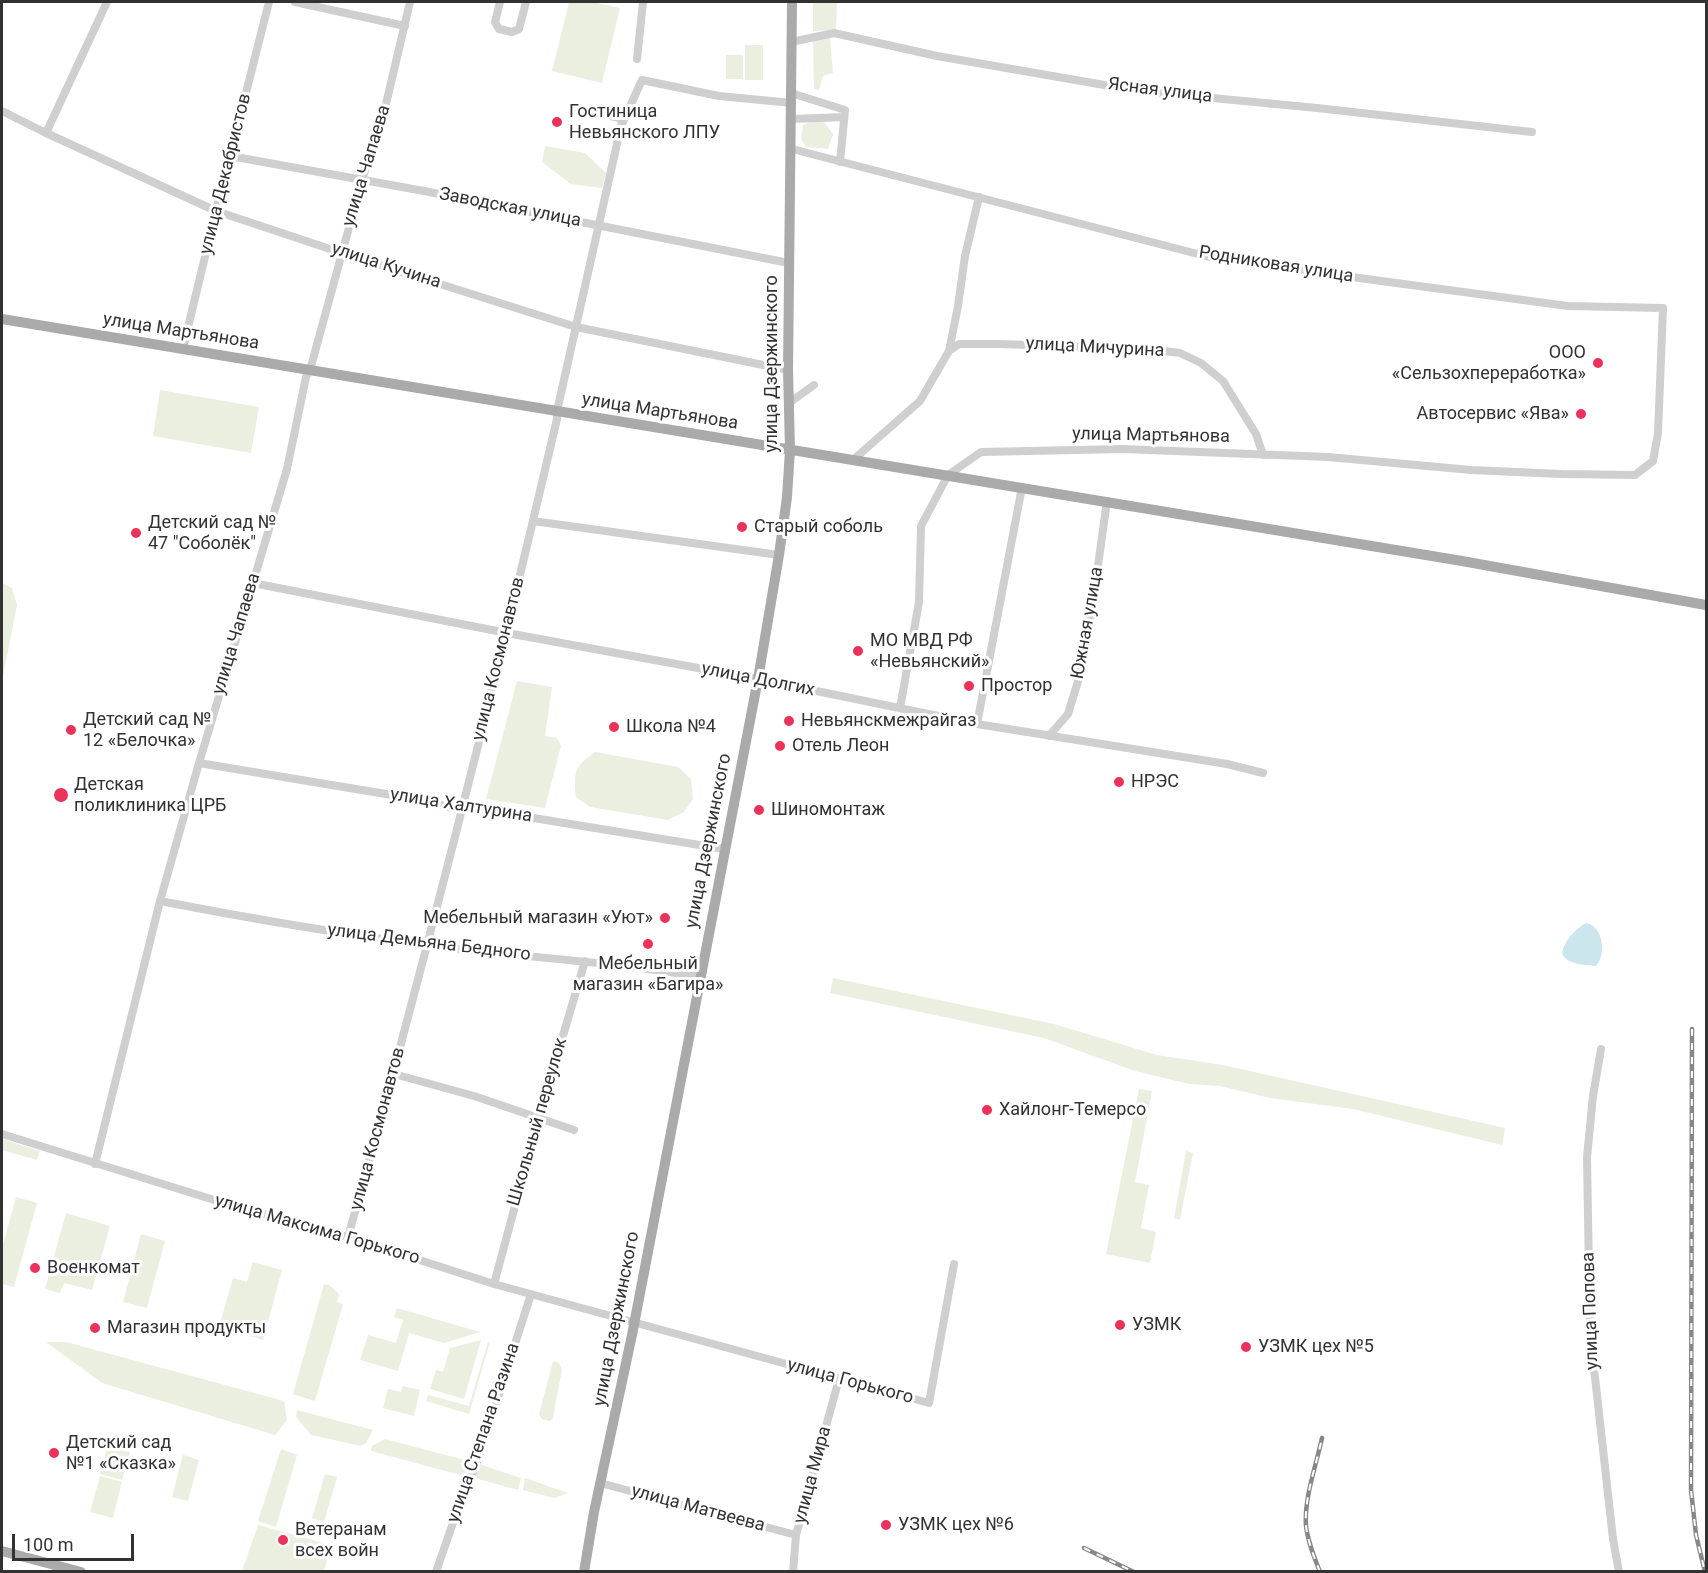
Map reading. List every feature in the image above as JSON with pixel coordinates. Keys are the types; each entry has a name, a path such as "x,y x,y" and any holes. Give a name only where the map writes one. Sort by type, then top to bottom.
{"main road":[{"name":"улица Дзержинского","path":"584,1572 758,679 787,497 790,450 788,370 792,2"},
{"name":"улица Мартьянова","path":"2,319 948,475"},
{"path":"948,475 1462,561 1707,605"},
{"path":"2,1551 81,1572"}],"street":[{"path":"46,133 107,2"},
{"name":"улица Декабристов","path":"183,348 269,2"},
{"path":"295,2 405,26"},
{"name":"улица Чапаева","path":"95,1164 160,901 287,469 306,377 310,370 362,180 386,104 410,2"},
{"path":"500,2 495,22 499,29 512,32 519,29 526,2"},
{"path":"637,59 643,2"},
{"name":"Ясная улица","path":"791,42 834,33 937,56 1139,91 1532,132"},
{"name":"улица Космонавтов","path":"348,1237 394,1074 507,633 557,419 604,193 623,119 642,80 720,96 792,98"},
{"path":"792,98 844,110 840,162"},
{"path":"580,109 623,119"},
{"name":"улица Кучина","path":"2,111 216,211 342,253 576,327 788,370"},
{"path":"792,119 844,117"},
{"name":"Родниковая улица","path":"792,149 1217,259 1568,306 1662,308 1658,433 1653,461 1635,475"},
{"name":"Заводская улица","path":"230,156 789,263"},
{"path":"853,459 920,401 949,351 965,256 979,197"},
{"name":"улица Мичурина","path":"949,351 959,344 1000,344 1148,349 1180,353 1201,363 1222,381 1256,434 1263,455"},
{"path":"789,403 814,385"},
{"name":"улица Мартьянова","path":"948,475 981,453 1123,449 1328,457 1471,471 1635,475"},
{"path":"900,708 919,602 921,526 948,475"},
{"path":"977,724 1022,487"},
{"name":"Южная улица","path":"1049,736 1068,714 1079,678 1092,609 1107,501"},
{"path":"533,521 779,555"},
{"name":"улица Долгих","path":"253,583 758,679 977,724 1227,764 1263,773"},
{"name":"улица Халтурина","path":"199,763 410,798 461,810 472,808 724,849"},
{"name":"улица Демьяна Бедного","path":"160,901 290,926 427,945 585,961 700,977"},
{"name":"Школьный переулок","path":"494,1284 538,1117 585,961"},
{"name":"улица Попова","path":"1601,1049 1593,1096 1587,1157 1590,1332 1618,1572"},
{"path":"394,1074 474,1096 574,1130"},
{"name":"улица Максима Горького","path":"2,1134 224,1203 348,1237 494,1284 634,1322"},
{"name":"улица Горького","path":"634,1322 929,1403 954,1264"},
{"name":"улица Степана Разина","path":"436,1572 465,1488 476,1466 531,1294"},
{"name":"улица Мира","path":"793,1572 796,1535 839,1379"},
{"name":"улица Матвеева","path":"600,1484 796,1535"}],"shaded area":[{"path":"569,2 592,2 620,8 602,83 552,71"},
{"path":"813,2 837,2 836,30 813,31"},
{"path":"830,38 833,73 823,76 819,90 814,89 813,41"},
{"path":"745,45 763,45 763,80 745,80"},
{"path":"726,55 743,55 743,79 726,79"},
{"path":"813,121 824,122 833,134 828,149 806,147 801,138 803,125"},
{"path":"545,146 585,153 606,173 602,188 571,184 542,162"},
{"path":"160,390 259,407 251,453 153,436"},
{"path":"2,583 12,588 17,605 2,682"},
{"path":"517,681 552,687 545,736 557,738 561,746 545,808 486,799"},
{"path":"595,752 678,767 691,779 693,799 684,812 668,820 590,807 576,797 575,775 583,761"},
{"path":"833,978 1054,1024 1157,1055 1223,1065 1505,1128 1502,1145 1353,1109 1270,1098 1220,1086 1189,1084 1135,1071 1044,1038 830,993"},
{"path":"1139,1089 1152,1091 1135,1182 1149,1185 1141,1228 1156,1232 1150,1263 1106,1254"},
{"path":"2,1139 40,1151 37,1160 2,1150"},
{"path":"1186,1151 1193,1153 1180,1220 1174,1218"},
{"path":"16,1197 37,1203 14,1287 2,1284 2,1248"},
{"path":"66,1213 110,1226 92,1290 64,1283 60,1293 45,1289"},
{"path":"141,1234 165,1241 147,1308 123,1302"},
{"path":"253,1262 282,1270 263,1340 219,1327 233,1278 247,1282"},
{"path":"324,1284 329,1285 339,1294 337,1302 343,1304 315,1401 293,1394"},
{"path":"397,1308 480,1332 444,1343 409,1333 398,1371 360,1360 368,1335 396,1343 403,1320 394,1317"},
{"path":"481,1340 464,1399 430,1389 436,1370 443,1372 450,1348"},
{"path":"46,1342 66,1342 284,1401 287,1420 275,1435 102,1383"},
{"path":"488,1342 490,1342 469,1414 426,1401 428,1395 469,1406"},
{"path":"553,1361 559,1363 562,1370 553,1418 550,1421 542,1419 539,1414"},
{"path":"403,1386 420,1390 414,1416 383,1408 388,1389 401,1392"},
{"path":"297,1410 373,1430 366,1443 361,1446 311,1435 296,1417"},
{"path":"385,1439 472,1462 464,1476 371,1451 372,1446"},
{"path":"107,1447 130,1452 122,1480 100,1474"},
{"path":"281,1449 297,1455 276,1527 258,1521"},
{"path":"183,1455 199,1460 188,1501 172,1497"},
{"path":"479,1464 521,1478 518,1490 471,1477"},
{"path":"325,1474 337,1477 324,1522 312,1518"},
{"path":"100,1476 122,1482 113,1518 90,1512"},
{"path":"525,1478 568,1493 554,1498 523,1490"},
{"path":"258,1525 331,1545 324,1571 242,1571"}],"water":[{"path":"1586,923 1592,925 1600,935 1602,948 1596,966 1573,963 1562,954 1570,936"}],"railway":[{"path":"1692,1029 1691,1490 1696,1535 1705,1572"},
{"path":"1320,1572 1308,1538 1306,1515 1322,1438"},
{"path":"1084,1548 1134,1572"}],"place":[{"name":"Гостиница Невьянского ЛПУ","path":"557,122"},
{"name":"ООО «Сельзохпереработка»","path":"1598,363"},
{"name":"Автосервис «Ява»","path":"1581,414"},
{"name":"Старый соболь","path":"742,527"},
{"name":"Детский сад № 47 \"Соболёк\"","path":"136,533"},
{"name":"МО МВД РФ «Невьянский»","path":"858,651"},
{"name":"Простор","path":"969,686"},
{"name":"Невьянскмежрайгаз","path":"789,721"},
{"name":"Школа №4","path":"614,727"},
{"name":"Детский сад № 12 «Белочка»","path":"71,730"},
{"name":"Отель Леон","path":"780,746"},
{"name":"НРЭС","path":"1119,782"},
{"name":"Детская поликлиника ЦРБ","path":"61,795"},
{"name":"Шиномонтаж","path":"759,810"},
{"name":"Мебельный магазин «Уют»","path":"665,918"},
{"name":"Мебельный магазин «Багира»","path":"648,944"},
{"name":"Хайлонг-Темерсо","path":"987,1110"},
{"name":"Военкомат","path":"35,1268"},
{"name":"УЗМК","path":"1120,1325"},
{"name":"Магазин продукты","path":"95,1328"},
{"name":"УЗМК цех №5","path":"1246,1347"},
{"name":"Детский сад №1 «Сказка»","path":"54,1453"},
{"name":"УЗМК цех №6","path":"886,1525"},
{"name":"Ветеранам всех войн","path":"283,1540"}]}
